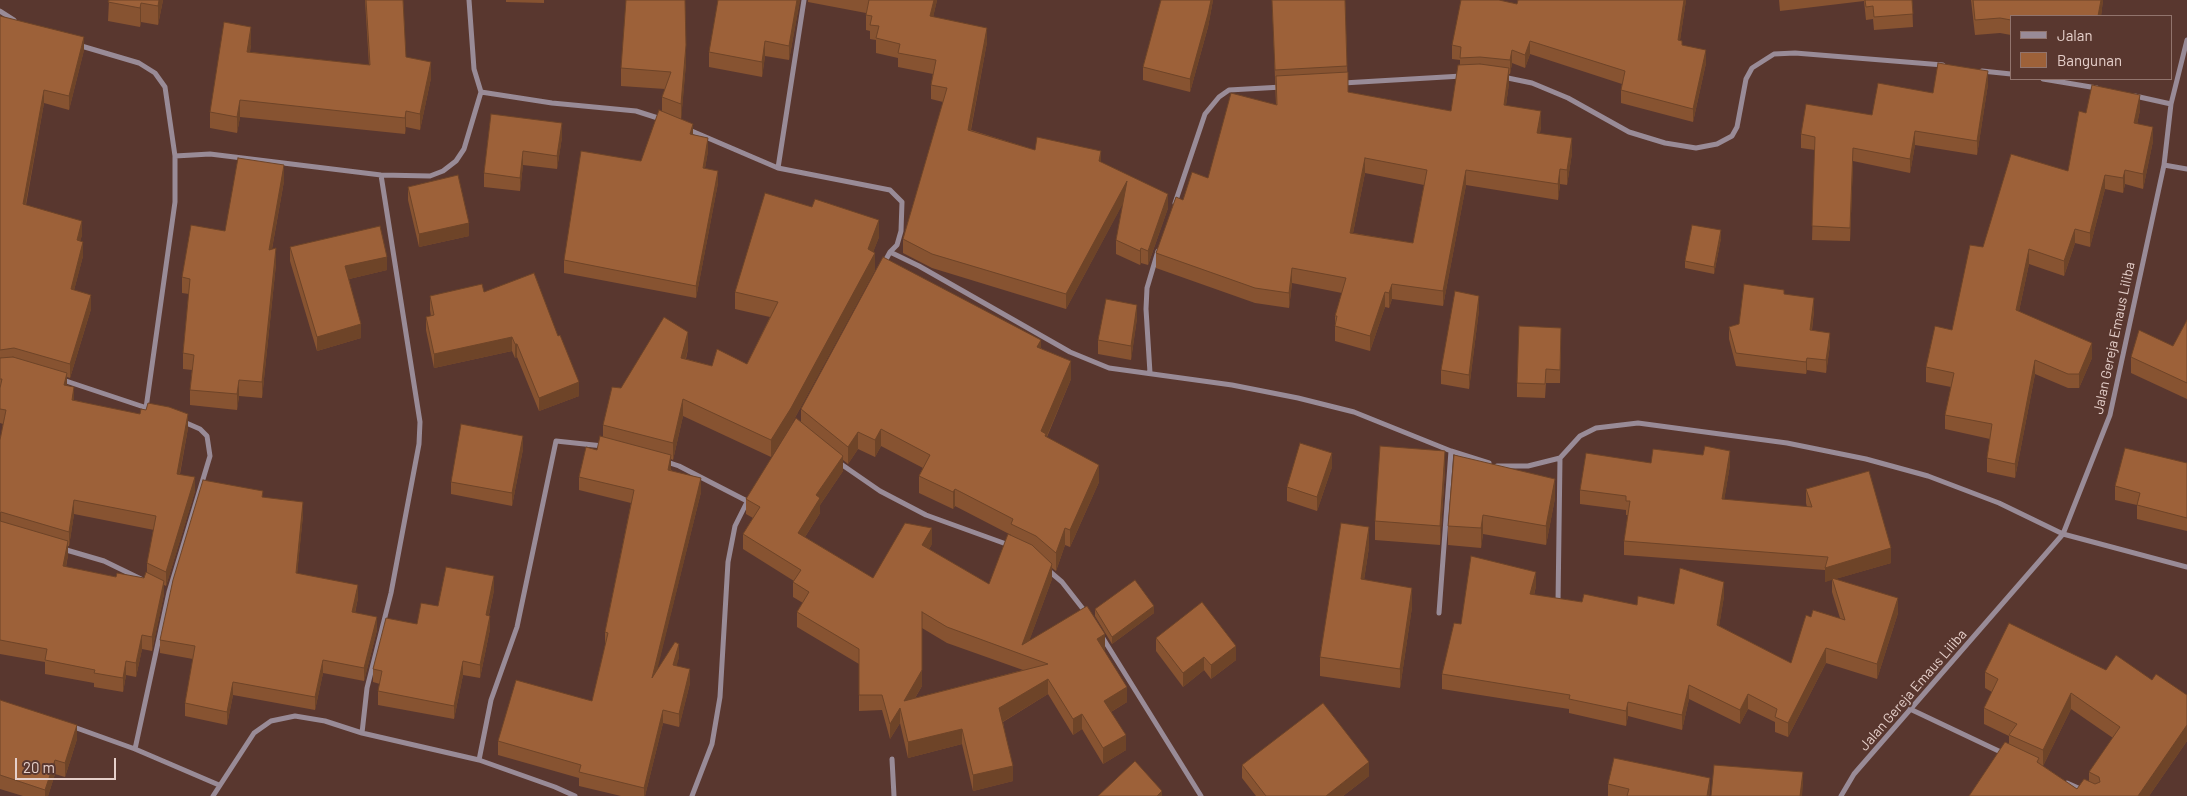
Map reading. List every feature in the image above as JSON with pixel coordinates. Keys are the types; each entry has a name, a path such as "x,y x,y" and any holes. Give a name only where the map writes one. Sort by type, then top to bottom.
{"street":[{"path":"175,156 210,154 381,175 430,176 443,171 456,161 464,149 480,92 474,69 469,0"},
{"path":"778,168 804,0"},
{"path":"0,11 18,22"},
{"name":"Jalan Gereja Emaus Liliba","path":"1841,796 1854,774 2063,534 2110,415 2164,165 2171,104 2187,40"},
{"path":"72,43 139,63 155,73 165,87 175,156 175,202 146,408"},
{"path":"1499,77 1532,83 1568,98 1629,132 1665,143 1696,148 1717,144 1732,136 1737,127 1746,79 1752,68 1774,54 1795,53 1954,67"},
{"path":"1973,69 2010,74"},
{"path":"1335,84 1471,76"},
{"path":"2049,80 2107,90"},
{"path":"1174,206 1206,114 1219,97 1229,90 1287,87"},
{"path":"480,92 552,103 636,111 672,123"},
{"path":"2125,94 2171,104"},
{"path":"681,126 778,168 878,185 898,195 903,209 902,231 897,245 890,252 880,270"},
{"path":"2164,165 2187,169"},
{"path":"362,733 367,688 391,593 419,444 420,422 381,175"},
{"path":"1150,373 1146,309 1147,288 1161,243"},
{"path":"890,252 919,266 1070,352 1110,368 1242,387 1354,412 1451,451 1499,466 1528,466 1560,458 1580,436 1596,428 1638,424 1787,444 1866,459 1928,476 1999,503 2063,534 2187,567"},
{"path":"61,380 155,411"},
{"path":"135,749 170,592 210,456 207,436 200,429 180,420"},
{"path":"479,760 491,700 517,627 556,441 613,447"},
{"path":"1439,613 1451,451"},
{"path":"829,455 880,491 926,515 1016,548"},
{"path":"1558,603 1560,458"},
{"path":"660,460 679,466 747,501"},
{"path":"692,796 712,744 720,697 728,562 735,526 752,493"},
{"path":"56,547 104,561 145,581"},
{"path":"1041,564 1062,582 1090,618"},
{"path":"161,588 170,592"},
{"path":"1095,626 1201,796"},
{"path":"1910,709 2012,758"},
{"path":"213,796 254,733 271,721 294,716 479,760 575,796"},
{"path":"63,723 135,749 219,785"},
{"path":"892,760 894,796"},
{"path":"2063,782 2096,796"}],"building":[{"path":"109,0 159,0 158,6 141,3 140,8 108,2"},
{"path":"366,0 403,0 406,57 431,62 420,114 406,111 405,118 240,100 237,117 210,112 224,22 251,27 247,52 370,65"},
{"path":"626,0 685,0 686,45 681,104 662,97 671,72 621,68"},
{"path":"718,0 797,0 789,46 765,41 762,62 709,52"},
{"path":"869,0 934,0 930,16 987,28 968,130 1035,150 1037,137 1101,151 1099,161 1168,194 1148,251 1141,248 1140,251 1116,240 1127,181 1066,294 932,254 903,239 947,88 931,85 936,60 898,53 900,44 876,38 879,26 870,25 872,16 866,15"},
{"path":"1161,0 1211,0 1190,79 1143,67"},
{"path":"1272,0 1345,0 1347,66 1275,70"},
{"path":"1461,0 1499,0 1517,4 1518,0 1684,0 1678,40 1682,41 1682,45 1706,50 1693,109 1621,90 1625,71 1530,41 1525,55 1512,50 1510,60 1480,57 1460,58 1461,47 1452,45"},
{"path":"1865,0 1912,0 1913,14 1874,17 1873,6 1866,7"},
{"path":"1973,0 2101,0 2098,15 2010,15 2010,20 2000,18 1975,20"},
{"path":"0,16 84,37 69,96 44,90 23,204 82,221 77,240 83,242 71,289 91,295 70,364 14,348 0,350"},
{"path":"1938,63 1988,71 1977,141 1915,131 1910,159 1853,148 1850,228 1812,226 1815,137 1801,134 1806,104 1872,115 1878,83 1933,93"},
{"path":"1480,64 1509,68 1504,105 1541,111 1537,133 1572,138 1567,170 1560,169 1558,184 1466,170 1443,291 1392,284 1389,293 1385,292 1370,336 1335,326 1337,316 1335,316 1346,278 1292,268 1289,293 1255,288 1156,253 1176,197 1183,200 1192,172 1208,178 1231,93 1277,105 1276,76 1348,72 1348,92 1451,111 1458,65","holes":["1365,158 1427,170 1413,243 1350,233"]},
{"path":"2092,85 2140,95 2134,123 2153,127 2143,174 2125,170 2123,178 2105,175 2090,233 2075,229 2064,261 2029,249 2016,310 2092,343 2079,374 2068,374 2035,360 2015,464 1987,458 1992,424 1945,415 1954,373 1926,367 1935,326 1952,330 1970,245 1983,247 2011,154 2068,171 2079,111 2086,113"},
{"path":"659,110 693,124 690,134 708,138 703,168 718,171 696,286 564,260 581,151 641,161"},
{"path":"491,114 562,123 557,156 523,151 520,178 484,173"},
{"path":"238,158 284,165 269,250 276,248 262,382 239,380 237,394 190,390 194,355 183,353 190,279 182,277 191,225 225,231"},
{"path":"458,175 469,223 419,234 408,187"},
{"path":"765,193 812,207 815,199 879,220 868,249 875,253 791,408 771,440 683,399 673,443 603,425 612,387 621,388 664,317 688,332 681,358 712,366 717,349 747,364 778,302 735,292"},
{"path":"1692,225 1721,230 1714,267 1685,261"},
{"path":"380,226 387,257 345,266 361,324 317,337 290,247"},
{"path":"883,257 1041,340 1037,347 1071,361 1041,431 1046,434 1045,436 1099,465 1070,530 1065,528 1056,553 1036,536 1011,524 1013,519 955,489 953,492 919,476 930,455 881,429 875,440 858,432 848,447 801,409"},
{"path":"534,273 558,336 560,335 579,382 539,398 517,344 515,344 512,337 434,354 426,317 434,315 430,296 482,284 484,292"},
{"path":"1744,284 1784,290 1784,294 1814,298 1810,330 1830,333 1826,360 1807,358 1806,362 1736,353 1729,327 1739,324"},
{"path":"1455,291 1479,296 1469,375 1441,370"},
{"path":"1106,299 1137,305 1131,346 1098,340"},
{"path":"2187,320 2187,383 2131,357 2139,330 2173,346"},
{"path":"1519,326 1561,328 1560,370 1546,369 1545,384 1517,383"},
{"path":"13,357 67,373 64,385 74,387 72,400 140,414 141,409 146,410 148,403 169,407 188,414 177,474 195,477 166,572 147,563 156,516 74,500 69,532 0,513 0,440 6,410 0,409 2,379 0,379 0,358"},
{"path":"796,418 843,456 816,495 820,498 798,533 873,578 905,523 932,528 922,545 989,584 1008,534 1032,545 1052,564 1022,645 1087,606 1105,634 1097,639 1127,687 1104,701 1126,735 1103,748 1082,714 1073,719 1048,679 999,708 1013,766 973,775 962,729 908,742 900,708 890,724 882,695 859,695 859,649 797,612 809,592 793,582 801,570 743,534 760,507 746,499","holes":["922,612 947,627 1048,664 904,701 922,670"]},
{"path":"461,424 523,436 512,493 451,482"},
{"path":"600,436 671,455 668,470 701,478 652,678 675,642 679,644 673,665 690,669 679,714 663,710 644,788 579,772 581,765 498,741 516,680 592,701 608,633 605,632 634,490 579,477 586,447 597,450"},
{"path":"1300,443 1332,453 1317,497 1287,487"},
{"path":"1380,446 1445,451 1440,526 1375,521"},
{"path":"1705,446 1730,451 1722,499 1812,507 1806,489 1869,471 1891,548 1825,568 1828,557 1624,541 1630,501 1626,501 1626,496 1580,490 1586,453 1651,463 1653,449 1703,455"},
{"path":"2125,448 2187,463 2187,518 2137,505 2140,493 2115,486"},
{"path":"1454,455 1555,479 1546,526 1483,515 1481,528 1448,526"},
{"path":"203,480 263,491 262,497 303,502 296,573 358,585 352,612 377,617 364,668 323,660 315,697 233,682 227,712 185,703 195,646 160,640 173,580"},
{"path":"0,521 68,541 63,566 116,577 117,573 144,578 146,572 164,581 152,637 142,635 136,663 126,661 123,678 94,673 95,670 45,660 47,649 0,640"},
{"path":"1341,523 1369,527 1361,579 1412,588 1400,669 1320,657"},
{"path":"1471,556 1536,572 1530,594 1582,602 1584,594 1637,605 1638,596 1674,604 1680,568 1724,582 1717,625 1791,663 1806,615 1811,617 1813,610 1845,620 1832,578 1898,598 1877,664 1826,648 1788,723 1775,717 1777,709 1748,694 1740,710 1689,685 1682,715 1628,702 1626,711 1569,699 1570,695 1442,674 1454,623 1461,624"},
{"path":"446,567 494,576 486,615 490,616 480,665 463,661 454,706 378,691 382,671 373,669 386,618 417,624 421,603 438,606"},
{"path":"1135,580 1154,606 1112,637 1095,609"},
{"path":"1202,602 1236,646 1211,665 1204,657 1183,673 1156,638"},
{"path":"2009,623 2106,670 2116,655 2152,680 2156,674 2187,695 2187,725 2138,796 1969,796 2005,742 2039,758 2037,762 2077,789 2084,779 2095,784 2100,782 2099,777 2089,772 2120,727 2071,693 2043,750 2009,735 2017,724 1984,708 1998,679 1985,672"},
{"path":"0,700 77,725 65,763 55,760 45,790 0,775"},
{"path":"1323,703 1369,762 1326,796 1266,796 1242,765"},
{"path":"1614,758 1710,778 1707,796 1627,796 1629,789 1608,784"},
{"path":"1135,761 1162,791 1157,796 1098,796"},
{"path":"1714,765 1803,772 1800,796 1711,796"}]}
